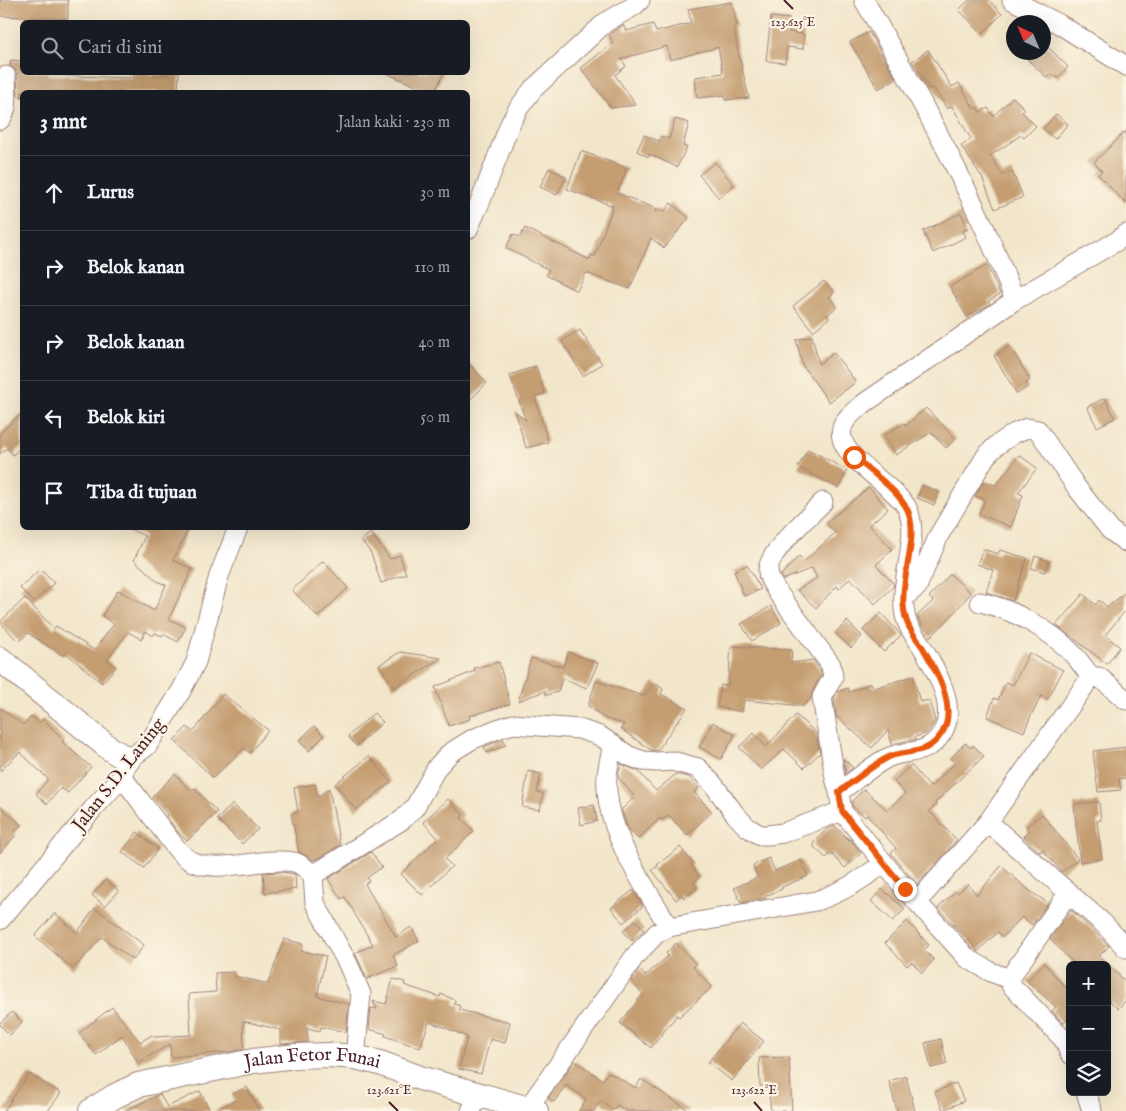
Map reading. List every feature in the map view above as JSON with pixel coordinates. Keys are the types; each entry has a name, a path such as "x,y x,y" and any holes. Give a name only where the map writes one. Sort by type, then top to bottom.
{"street":[{"path":"470,225 510,124 518,108 532,89 606,22 634,6 640,0"},
{"path":"864,0 938,135 986,233 1015,300"},
{"path":"1012,0 1058,24 1126,66"},
{"path":"0,120 7,108 6,76"},
{"path":"839,792 888,757 912,753 931,746 943,732 948,716 946,694 922,647 911,632 906,618 904,597 906,570 912,536 911,522 906,508 895,493 854,457 844,445 841,436 844,424 850,415 866,402 1015,300 1126,234"},
{"path":"904,597 917,587 939,535 986,456 997,445 1014,433 1027,428 1038,430 1077,488 1110,530 1126,542"},
{"path":"823,502 778,549 770,561 768,572 778,593 831,665 833,677 822,697 842,811 917,902 967,958 983,968 1009,979 1011,985 1064,1040 1069,1051"},
{"name":"Jalan S.D. Laning","path":"0,920 125,768 147,746 181,691 196,662 219,576 237,530"},
{"path":"980,602 1009,611 1042,630 1071,652 1091,677"},
{"path":"0,659 109,748 125,768 186,858 196,864 233,866 270,861 295,862 313,875 315,903 348,964 361,994 355,1057"},
{"path":"1091,677 1099,677 1126,700"},
{"path":"917,902 988,822 1091,677"},
{"path":"313,875 402,820 415,807 437,767 450,753 471,740 513,724 579,730 600,736 629,756 643,761 672,761 698,768 713,784 735,814 748,827 760,835 768,836 783,833 842,811"},
{"path":"613,744 607,776 609,804 613,822 621,846 669,928"},
{"path":"988,822 1069,892 1104,924 1126,948"},
{"path":"532,1110 635,956 657,933 669,928 816,900 836,894 859,882 884,863"},
{"path":"1009,979 1069,892"},
{"name":"Jalan Fetor Funai","path":"91,1111 115,1096 138,1085 253,1060 329,1055 355,1057 380,1063 420,1078 474,1103 532,1110"},
{"path":"1087,1096 1092,1111"}],"building":[{"path":"0,0 68,0 68,19 0,16"},
{"path":"969,0 989,0 1002,14 982,34 959,10"},
{"path":"732,2 737,25 734,26 737,47 749,98 725,100 725,95 697,98 695,77 723,73 718,47 670,60 667,46 621,59 626,66 615,75 636,105 611,108 581,68 613,43 609,35 623,25 626,31 653,24 656,32 691,23 688,9"},
{"path":"771,17 790,19 789,32 804,34 803,49 787,47 785,63 766,61"},
{"path":"869,32 896,79 878,89 850,42"},
{"path":"928,50 952,87 959,83 974,109 977,107 980,112 988,108 993,116 1013,97 1025,109 1022,112 1036,126 1024,138 1021,135 990,156 1003,175 1012,171 1023,197 995,209 982,177 961,146 971,139 952,106 947,109 933,87 930,89 912,61"},
{"path":"1051,50 1068,67 1058,78 1051,74 1047,78 1028,60 1051,60"},
{"path":"11,60 20,61 20,75 130,78 130,75 179,75 178,90 20,90 20,96 18,96 17,75 10,66"},
{"path":"391,75 443,75 436,90 424,90"},
{"path":"1056,114 1068,124 1055,139 1043,129"},
{"path":"675,119 689,123 683,146 687,147 677,167 649,154 648,157 637,151 644,135 659,141 662,136 669,139"},
{"path":"1126,131 1126,204 1098,174 1102,171 1094,162"},
{"path":"581,151 627,168 617,193 657,209 655,212 658,209 664,212 671,203 689,218 664,248 651,238 630,289 586,273 577,291 546,275 549,270 506,248 513,234 520,237 525,228 590,260 592,255 595,256 613,206 567,189"},
{"path":"715,162 734,185 719,198 699,175"},
{"path":"549,168 566,177 557,195 540,187"},
{"path":"961,213 968,228 963,231 966,237 933,253 923,231"},
{"path":"987,265 1000,294 988,301 990,304 967,317 950,287"},
{"path":"824,281 834,292 829,297 837,307 827,315 829,318 813,331 793,306"},
{"path":"580,330 602,364 583,376 562,341"},
{"path":"812,336 819,364 834,353 856,382 829,402 803,366 796,340"},
{"path":"1010,346 1030,380 1026,383 1028,387 1017,394 994,356"},
{"path":"470,364 487,383 470,400"},
{"path":"536,366 545,394 535,397 548,442 526,448 515,411 526,421 510,375"},
{"path":"1105,398 1115,418 1097,427 1087,407"},
{"path":"926,408 956,439 946,448 931,432 896,455 884,435 904,423 906,426"},
{"path":"20,415 20,448 13,455 7,448 0,454 0,433"},
{"path":"808,449 847,470 838,488 798,467"},
{"path":"1019,455 1037,468 1018,493 1023,495 1011,527 979,514 985,500 975,496 984,481 996,485"},
{"path":"922,485 939,492 934,505 917,498"},
{"path":"869,487 888,509 869,525 892,549 876,565 894,584 893,587 875,604 850,578 839,589 837,586 816,608 797,590 817,578 812,568 783,580 781,575 799,556 805,561 835,533 826,523"},
{"path":"132,530 188,530 173,560 192,569 169,619 186,627 178,642 163,634 162,636 155,633 153,636 146,631 141,639 128,632 107,660 116,667 102,683 66,653 64,656 28,633 19,642 0,622 25,598 54,629 56,626 94,650 114,624 102,616 118,590 154,611 166,585 157,581 134,560 145,536"},
{"path":"371,533 390,559 400,555 406,574 381,583 371,553 361,540"},
{"path":"983,549 998,554 1000,550 1027,558 1013,601 986,592 993,570 977,564"},
{"path":"1035,556 1049,561 1045,572 1031,568"},
{"path":"323,561 348,588 318,617 292,590"},
{"path":"747,565 761,589 744,596 734,571"},
{"path":"40,569 54,583 34,602 20,588"},
{"path":"950,574 971,593 930,637 917,616 933,601 929,597"},
{"path":"1126,592 1126,610 1105,635 1120,647 1107,664 1056,625 1083,594 1096,605 1099,600 1107,607"},
{"path":"771,606 781,623 752,641 741,624"},
{"path":"881,613 901,635 884,652 863,630"},
{"path":"847,621 862,636 851,648 835,633"},
{"path":"731,646 792,650 791,663 813,660 821,675 811,698 803,706 744,700 742,712 717,707 721,685 728,686"},
{"path":"400,652 441,658 394,688 379,665"},
{"path":"568,652 598,663 587,688 562,678 558,692 546,695 545,691 518,701 531,658 563,667"},
{"path":"1029,653 1063,670 1048,699 1041,696 1024,732 987,717 994,698 998,700 1006,682 1013,685"},
{"path":"499,662 510,704 469,716 470,719 449,726 435,687 475,671 474,668"},
{"path":"913,676 920,702 929,700 935,721 927,733 915,737 916,739 892,744 888,730 872,748 836,716 834,699 837,692 848,688 849,692 871,683 874,688"},
{"path":"596,681 644,696 654,682 663,689 661,694 687,708 657,751 651,750 621,729 624,724 606,719 588,706"},
{"path":"223,694 268,730 250,753 244,748 213,778 174,740 187,727 193,732"},
{"path":"0,708 23,725 32,716 39,723 43,719 64,740 62,742 91,767 68,793 61,788 47,804 36,794 48,779 20,752 0,771"},
{"path":"374,713 383,722 356,746 348,736"},
{"path":"796,715 816,733 820,753 804,768 784,749 761,770 739,747 754,733 766,747"},
{"path":"713,722 735,735 721,759 699,747"},
{"path":"314,726 324,736 309,751 299,741"},
{"path":"503,739 506,745 487,753 484,747"},
{"path":"965,743 971,748 973,745 984,756 929,811 957,840 917,885 891,853 896,848 867,815 865,817 852,805 852,801 864,789 887,810 905,794 894,781 911,765 930,787 955,763 950,759"},
{"path":"1126,747 1126,778 1119,779 1121,790 1098,792 1093,751"},
{"path":"369,756 391,782 356,810 335,784"},
{"path":"843,758 853,768 846,773"},
{"path":"621,764 638,771 656,791 676,774 689,777 699,788 694,792 712,812 687,835 669,815 662,820 660,818 638,839 629,831 622,812 622,809 635,797 618,777"},
{"path":"528,771 541,774 537,792 543,793 540,810 522,807"},
{"path":"175,774 191,791 194,788 217,812 187,841 177,831 166,816 167,814 152,797"},
{"path":"315,784 318,797 329,788 340,845 313,860 299,852 291,814 298,812 294,788"},
{"path":"448,799 463,815 461,818 474,831 445,859 452,866 422,895 401,874 438,838 423,822"},
{"path":"1099,802 1101,820 1097,821 1102,859 1080,862 1074,804"},
{"path":"233,804 258,829 242,844 217,819"},
{"path":"594,805 597,821 581,825 578,808"},
{"path":"0,806 21,825 14,833 16,835 0,853"},
{"path":"1042,814 1078,859 1062,872 1043,850 1040,852 1023,836 1029,831 1026,827"},
{"path":"835,826 850,839 861,853 845,868 831,853 826,858 814,847 814,842 827,829"},
{"path":"137,832 158,849 144,868 122,852"},
{"path":"680,847 693,863 691,865 700,877 693,883 697,888 684,898 682,895 676,900 652,870"},
{"path":"371,852 382,867 367,878 369,881 365,884 396,937 411,927 419,941 393,955 398,966 367,979 355,953 373,945 345,897 341,899 328,879"},
{"path":"769,858 775,871 801,860 808,876 782,887 782,889 765,896 766,898 741,903 734,888 758,877 753,865"},
{"path":"1001,866 1030,891 1048,903 1032,925 1022,917 1003,937 998,932 978,951 938,908 956,891 958,893 968,884 977,895"},
{"path":"281,872 295,874 296,889 265,893 263,873"},
{"path":"106,880 119,891 105,906 92,895"},
{"path":"882,889 905,909 893,921 871,901"},
{"path":"633,890 643,906 623,923 611,908"},
{"path":"95,908 144,945 133,960 102,937 73,969 35,936 55,913 77,933"},
{"path":"1071,910 1109,946 1099,956 1104,961 1071,961 1050,939"},
{"path":"636,920 644,930 632,941 623,931"},
{"path":"907,921 929,945 924,950 934,960 922,973 912,962 907,966 885,943"},
{"path":"284,939 303,944 301,951 326,956 317,996 349,1004 346,1032 321,1027 320,1031 307,1028 308,1042 281,1044 281,1030 243,1021 244,1049 171,1057 170,1044 138,1063 122,1035 96,1055 79,1033 112,1007 140,1042 152,1035 154,1037 191,1035 189,994 216,992 215,973 234,972 234,976 268,984"},
{"path":"676,943 696,964 693,967 712,987 679,1017 677,1015 651,1048 620,1023 643,994 631,981 639,969 645,976 668,956 666,953"},
{"path":"1044,963 1066,988 1066,1021 1063,1023 1052,1011 1056,1007 1027,981"},
{"path":"1111,968 1126,982 1126,1000 1118,1009 1111,1002"},
{"path":"393,979 405,982 404,985 440,997 441,994 455,1000 454,1004 460,1006 459,1010 510,1022 505,1043 490,1039 481,1074 459,1069 467,1037 444,1027 429,1022 420,1048 369,1029 371,1008 377,1009 373,1001 386,1004"},
{"path":"12,1012 22,1022 10,1035 0,1023"},
{"path":"740,1023 764,1041 732,1081 708,1062"},
{"path":"941,1039 947,1064 931,1068 925,1043"},
{"path":"789,1057 792,1111 771,1111 768,1086 760,1086 759,1058"},
{"path":"575,1061 603,1080 608,1072 636,1088 641,1079 690,1111 627,1111 617,1105 614,1110 600,1101 594,1111 579,1111 586,1099 566,1085 554,1102 548,1098"},
{"path":"29,1074 61,1093 48,1111 4,1111"},
{"path":"906,1076 915,1111 897,1111 889,1081"},
{"path":"956,1083 964,1101 943,1110 935,1092"},
{"path":"247,1087 259,1111 214,1111 235,1100 232,1094"},
{"path":"200,1091 210,1111 125,1111 160,1094 167,1107"}],"route":[{"path":"854,457 895,493 906,508 911,522 912,536 903,604 906,618 911,632 922,647 946,694 948,716 943,732 931,746 912,753 888,757 839,792 842,811 905,889"}]}
